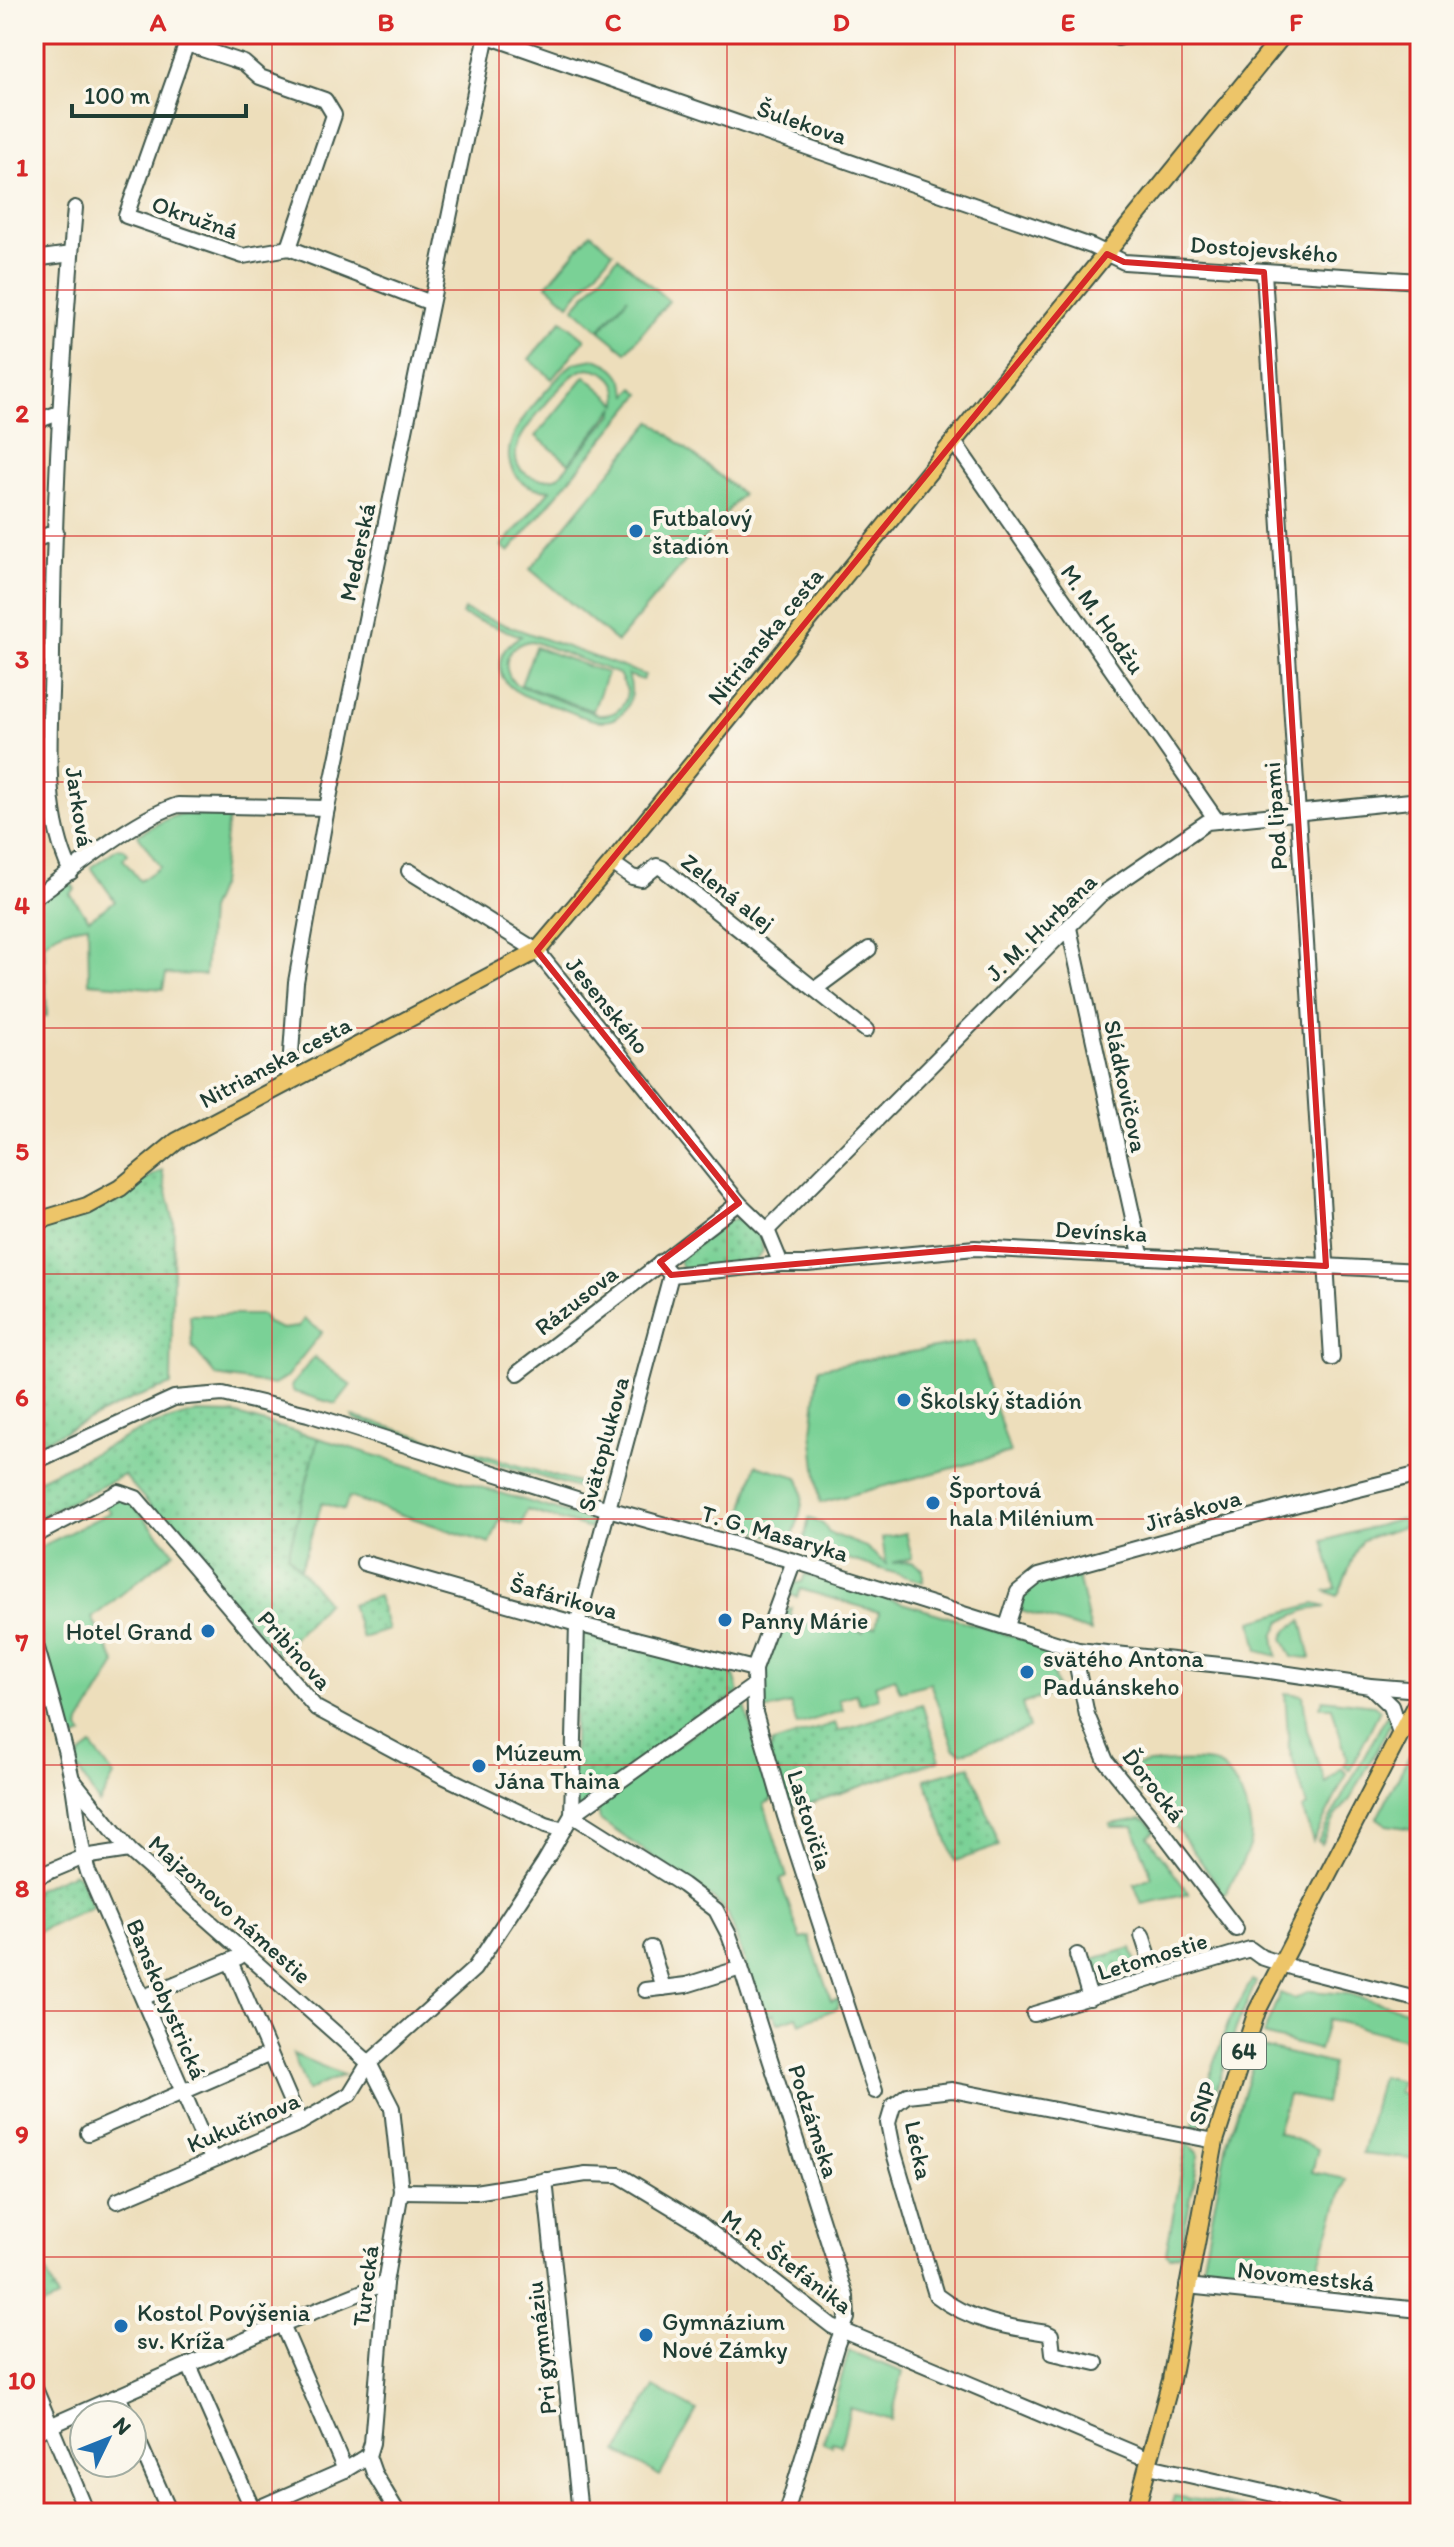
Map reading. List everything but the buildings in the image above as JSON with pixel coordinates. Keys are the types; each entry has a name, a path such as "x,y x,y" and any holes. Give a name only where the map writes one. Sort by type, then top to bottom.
{"main road":[{"name":"Nitrianska cesta","path":"34,1222 87,1206 120,1188 177,1141 537,951 612,863 1284,34"},
{"name":"SNP","path":"1144,2460 1171,2380 1215,2141 1257,2011 1420,1696"},
{"name":"64","path":"1135,2513 1144,2460"}],"street":[{"path":"1115,35 1136,34"},
{"name":"Šulekova","path":"485,35 1107,254"},
{"name":"Mederská","path":"289,1082 296,982 327,808 485,35"},
{"name":"Okružná","path":"189,39 244,63 260,77 325,100 334,115 289,248 243,256 126,216 189,39"},
{"name":"Jarková","path":"71,872 59,846 49,774 59,413 75,208"},
{"path":"289,248 431,303"},
{"path":"34,259 71,254"},
{"name":"Dostojevského","path":"1107,254 1124,262 1420,281"},
{"name":"Pod lipami","path":"1264,272 1332,1358"},
{"path":"34,422 59,413"},
{"name":"M. M. Hodžu","path":"954,442 1217,821"},
{"path":"34,540 56,532"},
{"path":"34,658 52,651"},
{"name":"J. M. Hurbana","path":"767,1230 1099,896 1207,822 1420,800"},
{"path":"34,898 165,809 178,805 327,808"},
{"name":"Zelená alej","path":"612,863 632,877 641,879 657,866 662,868 866,1030"},
{"name":"Jesenského","path":"409,871 537,951 739,1203 767,1230"},
{"name":"Sládkovičova","path":"1069,928 1141,1254"},
{"path":"815,989 869,949"},
{"name":"Rázusova","path":"518,1373 739,1203"},
{"path":"767,1230 781,1264"},
{"name":"Devínska","path":"671,1275 975,1248 1141,1254 1420,1271"},
{"path":"660,1262 671,1275"},
{"name":"Svätoplukova","path":"572,1815 577,1624 671,1275"},
{"name":"T. G. Masaryka","path":"34,1462 174,1398 223,1394 308,1414 608,1509 794,1561 1078,1650 1420,1690"},
{"name":"Jiráskova","path":"1007,1626 1018,1592 1038,1576 1298,1504 1420,1474"},
{"name":"Pribinova","path":"34,1536 119,1492 136,1498 316,1708 441,1775 546,1825 563,1830"},
{"name":"Lastovičia","path":"794,1561 754,1669 752,1687 755,1713 785,1816 875,2091"},
{"name":"Šafárikova","path":"364,1563 577,1624 754,1669"},
{"path":"34,1638 72,1779"},
{"name":"Ďorocká","path":"1078,1650 1076,1661 1087,1715 1106,1761 1236,1929"},
{"path":"1370,1686 1391,1706 1400,1733"},
{"path":"572,1815 752,1687"},
{"name":"Majzonovo námestie","path":"72,1779 129,1850 369,2063"},
{"name":"Banskobystrická","path":"72,1779 79,1842 84,1857 212,2159"},
{"name":"Kukučínova","path":"117,2201 300,2123 350,2094 369,2063 474,1969 572,1815"},
{"name":"Podzámska","path":"572,1815 683,1885 716,1910 741,1968 846,2297 848,2312 843,2331 786,2513"},
{"path":"34,1878 84,1857 129,1850"},
{"path":"1142,1935 1156,1978"},
{"path":"651,1948 663,1988"},
{"name":"Letomostie","path":"1034,2014 1250,1949 1261,1957 1280,1963 1348,1974 1400,1988 1420,2000"},
{"path":"144,1997 247,1954"},
{"path":"1077,1955 1090,1998"},
{"name":"Majzonovo námestie","path":"230,1961 300,2123"},
{"path":"645,1990 686,1985 741,1968"},
{"path":"88,2133 270,2054"},
{"name":"Turecká","path":"368,2456 372,2443 385,2283 401,2191 392,2108 369,2063"},
{"name":"Lécka","path":"1096,2363 1053,2353 1051,2335 1047,2333 996,2325 957,2309 936,2295 894,2153 889,2113 907,2095 952,2090 1215,2141"},
{"name":"M. R. Štefánika","path":"401,2191 475,2192 598,2172 628,2179 700,2224 843,2331 1144,2460 1341,2513"},
{"name":"Pri gymnáziu","path":"545,2180 580,2513"},
{"path":"34,2433 282,2324 385,2283"},
{"name":"Novomestská","path":"1187,2286 1420,2310"},
{"path":"282,2324 345,2470"},
{"path":"189,2365 250,2512 345,2470 368,2456 374,2473 398,2513"},
{"path":"34,2386 87,2513"},
{"path":"148,2463 170,2513"}],"highlighted area":[{"path":"1107,254 1124,262 1264,272 1326,1266 975,1248 671,1275 660,1262 739,1203 537,951"}],"green space":[{"path":"591,233 613,252 569,304 547,285"},
{"path":"618,257 669,301 626,352 600,331 628,297 599,330 574,308"},
{"path":"562,320 585,339 552,379 529,359"},
{"path":"594,359 607,364 621,376 628,395 634,388 641,394 509,552 502,546 550,490 529,486 516,476 509,458 510,445 534,404 574,363","holes":["588,368 602,371 612,378 618,389 618,404 585,376 536,436 569,463 616,406 613,414 558,477 542,479 527,475 516,456 525,431 573,375"]},
{"name":"Futbalový štadión","path":"652,421 742,494 617,642 530,569"},
{"path":"464,610 645,675 643,680 628,675 630,698 619,716 603,721 587,718 513,689 501,674 500,664 507,647 521,636 462,615","holes":["532,641 619,674 627,690 625,701 615,712 599,715 515,684 507,670 507,663 508,656 517,646"]},
{"path":"535,647 607,673 593,711 521,685"},
{"path":"229,810 220,884 209,910 205,975 166,974 163,989 89,983 88,925 56,934 44,944 34,960 34,903 64,884 71,883 75,889 70,894 89,919 115,901 91,867 118,848 124,849 128,854 123,859 140,881 160,867 138,835 181,814"},
{"path":"44,942 47,1016 34,1018 34,960"},
{"path":"162,1170 174,1222 171,1385 134,1398 34,1446 34,1230 87,1214"},
{"path":"742,1217 759,1233 763,1251 755,1261 682,1269 679,1260 698,1240 716,1227"},
{"path":"190,1315 262,1315 267,1323 282,1329 298,1327 304,1319 322,1332 286,1377 274,1385 216,1376 192,1346"},
{"name":"Školský štadión","path":"975,1341 1010,1453 820,1503 812,1432 819,1368"},
{"path":"314,1357 351,1385 336,1404 294,1392 291,1386"},
{"path":"195,1413 234,1414 318,1438 288,1555 327,1602 278,1655 124,1475 34,1520 34,1482 147,1427"},
{"path":"352,1416 578,1483 577,1488 354,1420"},
{"path":"318,1438 586,1519 591,1524 590,1529 527,1510 522,1525 500,1519 490,1544 349,1497 344,1510 322,1503 300,1569 288,1555"},
{"path":"756,1465 798,1477 802,1501 791,1542 739,1526"},
{"path":"117,1499 130,1502 174,1552 92,1618 116,1664 80,1724 79,1730 83,1735 77,1738 67,1736 34,1609 34,1550 111,1512 104,1505"},
{"path":"809,1518 823,1524 829,1533 866,1547 886,1564 882,1538 906,1533 912,1558 892,1563 912,1562 923,1569 923,1582 803,1545"},
{"path":"1401,1519 1404,1527 1362,1540 1337,1596 1326,1591 1336,1588 1323,1541"},
{"path":"1104,1561 1100,1570 1078,1576 1091,1632 1021,1611 1023,1596 1030,1586"},
{"path":"805,1574 1052,1648 1048,1656 1058,1692 1022,1704 1029,1728 962,1753 954,1748 930,1683 900,1691 895,1678 875,1685 879,1698 860,1704 856,1694 839,1699 843,1710 797,1725 790,1704 760,1712 760,1679 783,1611 792,1608 790,1616 834,1631 837,1625 863,1632 865,1626 876,1627 879,1612 800,1589 797,1597 791,1595 795,1583 802,1582"},
{"path":"378,1596 388,1630 362,1638 351,1604"},
{"path":"1314,1604 1326,1607 1307,1610 1281,1621 1274,1636 1277,1656 1258,1651 1252,1621"},
{"path":"1302,1621 1311,1658 1292,1657 1283,1638 1288,1629"},
{"path":"577,1624 731,1666 739,1692 572,1815"},
{"path":"1285,1693 1303,1695 1307,1730 1326,1784 1341,1768 1347,1774 1313,1841 1302,1809 1307,1806 1289,1748"},
{"path":"1323,1699 1374,1705 1380,1710 1350,1770 1344,1765 1347,1759 1332,1707 1320,1707"},
{"path":"737,1702 744,1703 772,1800 764,1804 787,1877 780,1880 801,1939 809,1937 831,2001 839,1999 838,2008 800,2023 797,2016 778,2023 774,2014 764,2017 728,1914 715,1900 600,1820 597,1804"},
{"path":"922,1704 940,1760 799,1807 785,1802 769,1753 773,1743 835,1723 838,1731"},
{"path":"1388,1713 1390,1723 1386,1732 1351,1798 1336,1816 1321,1844 1318,1841"},
{"path":"1420,1735 1420,1830 1387,1825 1377,1818"},
{"path":"92,1746 114,1776 99,1804 76,1766 80,1755"},
{"path":"1149,1763 1212,1763 1228,1774 1235,1784 1242,1796 1251,1833 1243,1861 1226,1893 1219,1896 1212,1890 1218,1885 1148,1789 1141,1793 1129,1775 1134,1766"},
{"path":"970,1766 1000,1846 955,1861 925,1779"},
{"path":"1141,1819 1155,1831 1148,1837 1189,1894 1142,1904 1134,1884 1152,1877 1133,1827 1111,1827 1110,1824"},
{"path":"74,1873 78,1875 93,1907 34,1933 34,1890"},
{"path":"1131,1948 1138,1970 1097,1983 1090,1960"},
{"path":"1252,1980 1256,1982 1236,2028 1207,2119 1192,2129 1228,2023"},
{"path":"1309,1991 1348,1994 1420,2014 1420,2043 1328,2019 1319,2050 1263,2035 1280,1993 1295,1999"},
{"path":"1259,2046 1332,2064 1325,2103 1288,2095 1277,2132 1318,2149 1312,2172 1346,2179 1310,2291 1212,2277 1202,2267 1227,2142"},
{"path":"293,2054 343,2075 307,2091"},
{"path":"1381,2076 1401,2081 1398,2092 1420,2098 1420,2160 1362,2154"},
{"path":"1187,2142 1199,2155 1180,2253 1170,2257 1166,2253"},
{"path":"34,2245 58,2299 34,2310"},
{"path":"849,2351 903,2372 891,2420 850,2408 841,2445 832,2442 831,2446 823,2443"},
{"path":"654,2387 697,2411 660,2476 618,2452"},
{"path":"1174,2496 1274,2513 1169,2513"}],"place":[{"name":"Futbalový štadión","path":"636,531"},
{"name":"Školský štadión","path":"904,1400"},
{"name":"Športová hala Milénium","path":"933,1503"},
{"name":"Panny Márie","path":"725,1620"},
{"name":"Hotel Grand","path":"208,1631"},
{"name":"svätého Antona Paduánskeho","path":"1027,1672"},
{"name":"Múzeum Jána Thaina","path":"479,1766"},
{"name":"Kostol Povýšenia sv. Kríža","path":"121,2326"},
{"name":"Gymnázium Nové Zámky","path":"646,2335"}]}
